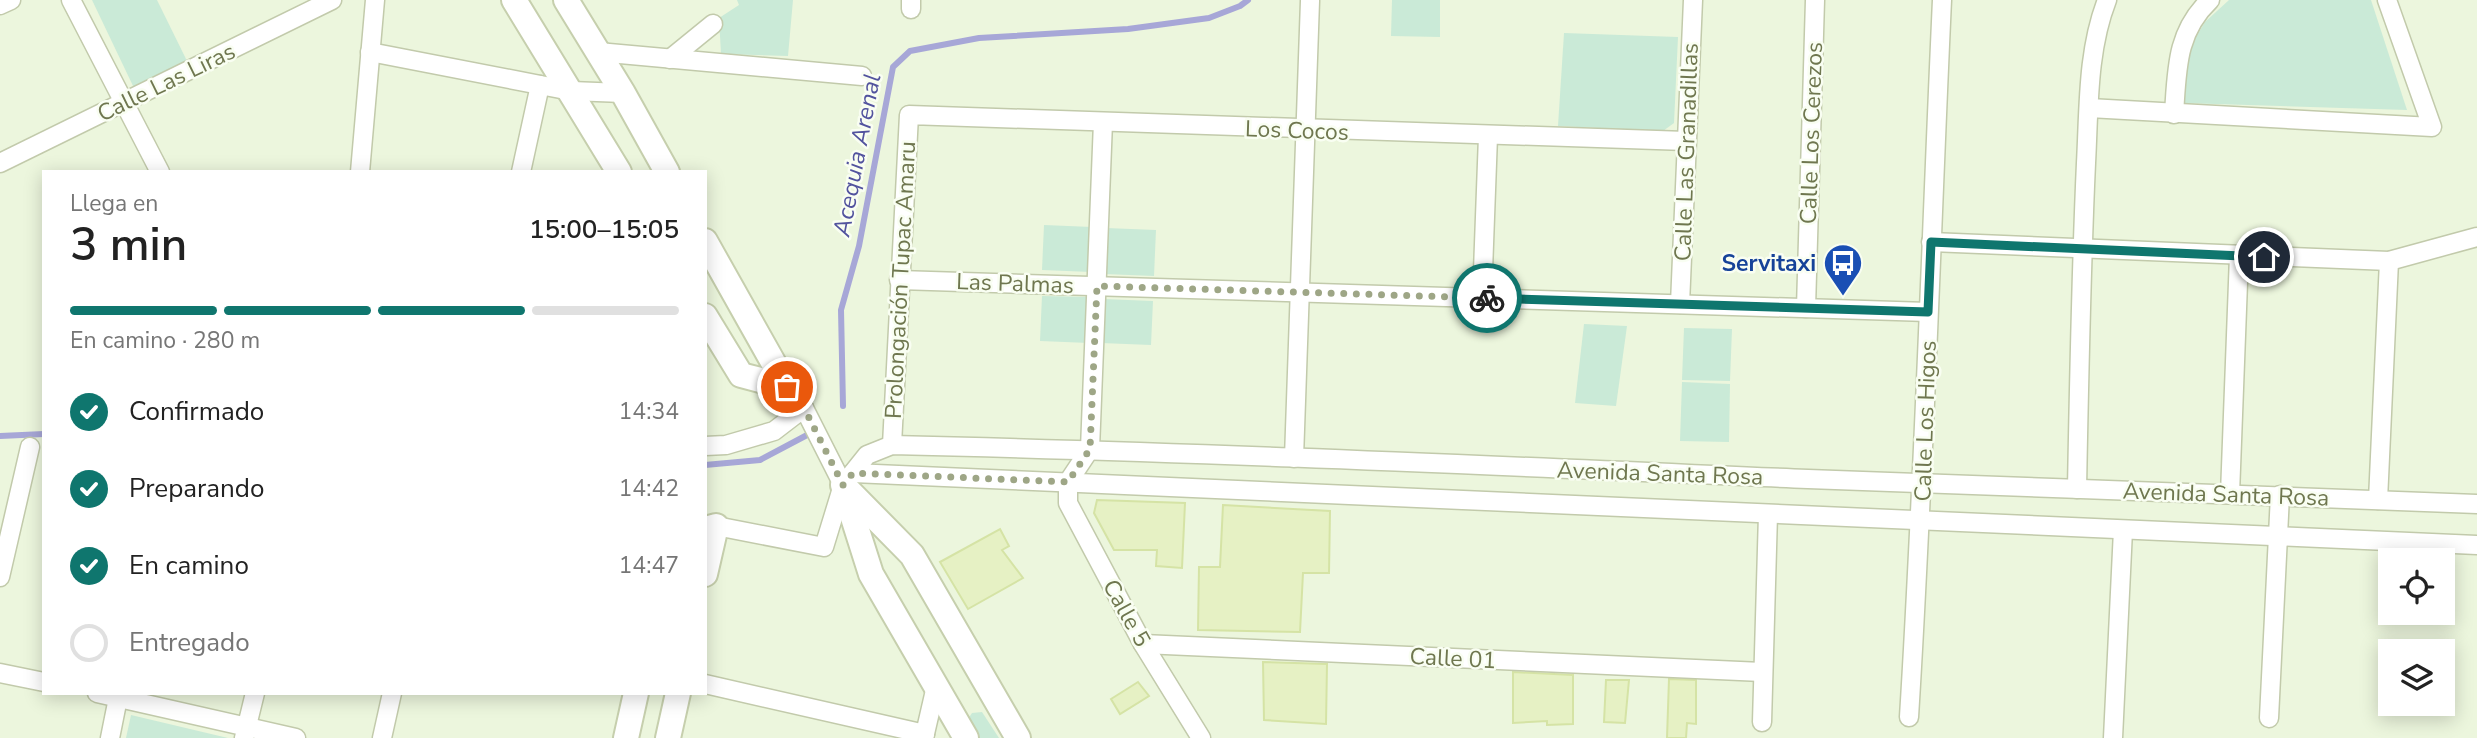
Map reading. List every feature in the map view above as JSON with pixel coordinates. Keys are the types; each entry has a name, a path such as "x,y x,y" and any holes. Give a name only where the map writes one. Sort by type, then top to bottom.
{"street":[{"path":"0,5 11,0"},
{"path":"71,0 159,170"},
{"name":"Calle Las Liras","path":"0,163 332,0"},
{"path":"360,170 375,0"},
{"path":"514,0 618,170"},
{"path":"566,0 666,170"},
{"name":"Calle Las Granadillas","path":"1680,304 1693,0"},
{"name":"Calle Los Cerezos","path":"1806,308 1815,0"},
{"name":"Calle Los Higos","path":"1909,717 1922,521 1942,0"},
{"path":"2077,489 2082,248 2089,108 2096,36 2107,0"},
{"path":"2174,114 2179,49 2198,11 2210,0"},
{"path":"2089,108 2432,127 2387,0"},
{"path":"1294,458 1310,1"},
{"path":"670,59 713,24"},
{"path":"370,52 571,91 623,93"},
{"path":"598,52 862,76"},
{"path":"521,170 540,85"},
{"name":"Los Cocos","path":"909,115 1686,141"},
{"name":"Prolongación Tupac Amaru","path":"892,445 909,115"},
{"path":"1068,482 1090,449 1103,122"},
{"path":"1482,298 1488,135"},
{"path":"1931,242 2389,261 2477,237"},
{"path":"707,245 822,444 912,555 1018,738"},
{"path":"2230,494 2239,256"},
{"path":"2378,500 2389,261"},
{"name":"Las Palmas","path":"899,280 1928,312"},
{"path":"707,319 741,375 787,387"},
{"path":"707,446 726,445 774,431 808,416"},
{"name":"Avenida Santa Rosa","path":"848,479 867,455 892,445 1090,449 2477,504"},
{"path":"0,578 5,535 30,447"},
{"path":"707,558 711,527 824,547 848,479"},
{"path":"848,479 871,574 966,738"},
{"name":"Avenida Santa Rosa","path":"848,479 1068,482 2477,545"},
{"name":"Calle 5","path":"1068,482 1068,503 1143,644 1201,738"},
{"path":"2269,718 2280,495"},
{"path":"1762,722 1768,514"},
{"path":"2113,738 2123,530"},
{"name":"Calle 01","path":"1143,644 1762,673"},
{"path":"0,673 42,682"},
{"path":"707,684 925,736 936,686"},
{"path":"110,738 119,695 246,732 296,738"},
{"path":"246,732 255,695"},
{"path":"382,738 392,695"},
{"path":"626,738 636,695"},
{"path":"668,738 678,695"}],"shaded area":[{"path":"0,0 2477,0 2477,738 0,738"},
{"path":"92,0 157,0 187,61 134,88"},
{"path":"737,0 793,0 788,56 721,54 719,18 739,5"},
{"path":"1392,0 1440,0 1440,37 1391,36"},
{"path":"2229,0 2371,0 2407,110 2183,103 2190,47 2205,22"},
{"path":"1564,33 1678,37 1674,123 1663,131 1558,126"},
{"path":"1044,225 1092,227 1091,272 1042,270"},
{"path":"1106,228 1156,230 1154,276 1104,274"},
{"path":"1042,296 1090,297 1089,343 1040,341"},
{"path":"1103,299 1153,301 1151,345 1101,343"},
{"path":"1584,324 1627,326 1616,406 1575,403"},
{"path":"1684,328 1732,329 1730,381 1682,380"},
{"path":"1682,382 1730,384 1729,442 1680,441"},
{"path":"982,712 999,738 975,738 968,719 972,713"},
{"path":"131,715 228,738 126,738"}],"building":[{"path":"1097,500 1185,503 1182,568 1156,566 1157,550 1114,550 1094,513"},
{"path":"1223,505 1330,511 1329,573 1303,573 1300,632 1198,630 1199,567 1220,567"},
{"path":"1000,529 1009,546 1002,550 1023,578 968,609 940,562"},
{"path":"1263,662 1327,664 1326,724 1264,720"},
{"path":"1513,672 1573,675 1573,724 1547,725 1547,721 1513,723"},
{"path":"1669,679 1696,680 1696,724 1687,723 1686,738 1667,738"},
{"path":"1606,680 1629,680 1625,723 1604,722"},
{"path":"1138,682 1149,696 1120,714 1111,699"}],"waterway":[{"name":"Acequia Arenal","path":"843,406 841,310 859,246 893,67 910,51 979,38 1128,29 1209,18 1248,0"},
{"name":"Acequia Arenal","path":"0,436 42,434"},
{"name":"Acequia Arenal","path":"707,465 760,460 809,434"}],"way so far":[{"path":"787,387 804,408 843,485 853,473 1068,482 1090,449 1097,286 1487,298"}],"place":[{"name":"Servitaxi","path":"1843,297"}],"route":[{"path":"1487,298 1928,312 1931,242 2264,257"}]}
